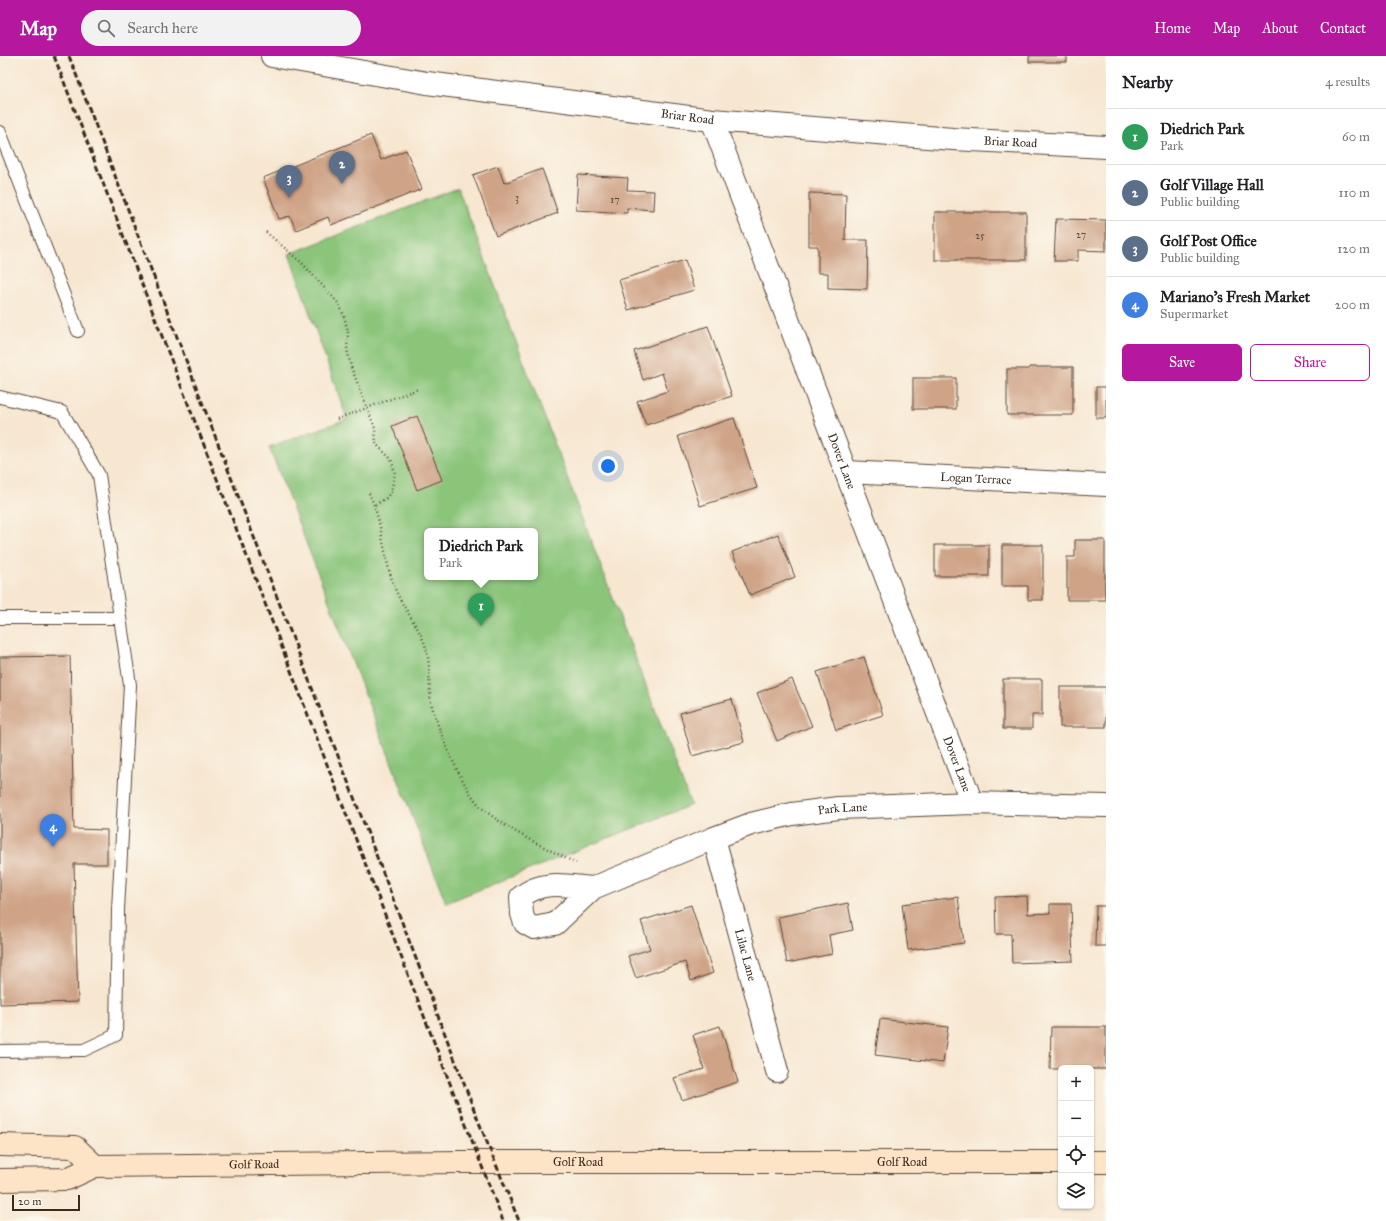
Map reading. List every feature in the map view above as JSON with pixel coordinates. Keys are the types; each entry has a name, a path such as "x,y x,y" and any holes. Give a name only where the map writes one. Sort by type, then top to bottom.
{"main road":[{"path":"0,1145 75,1147 95,1166"},
{"name":"Golf Road","path":"0,1180 67,1179 95,1166 461,1162 1058,1162"},
{"path":"1094,1162 1106,1162"}],"street":[{"name":"Briar Road","path":"272,56 427,83 712,120 945,138 1106,147"},
{"name":"Dover Lane","path":"712,120 972,803"},
{"name":"Logan Terrace","path":"846,472 1106,485"},
{"name":"Park Lane","path":"593,888 751,824 792,814 838,808 972,803 1106,806"},
{"name":"Lilac Lane","path":"714,838 777,1071"}],"lane":[{"path":"0,132 78,331"},
{"path":"0,397 62,412 99,475 130,685 118,910 116,1035 84,1050 0,1051"},
{"path":"0,618 120,618"}],"path":[{"path":"266,232 301,262 339,304 348,332 347,349 351,367 375,428 376,444 391,459 395,473 390,492 386,498 375,505"},
{"path":"337,419 418,389"},
{"path":"369,493 375,505 394,588 420,633 426,650 433,707 445,740 465,783 481,807 518,832 578,864"}],"green space":[{"path":"458,188 691,805 446,903 269,447 347,419 289,254"}],"building":[{"path":"1029,56 1067,56 1067,62 1029,62"},
{"path":"371,135 381,160 406,150 422,189 331,225 328,217 296,230 290,216 279,219 263,178"},
{"path":"498,166 504,183 542,169 558,213 496,236 473,175"},
{"path":"578,175 628,178 627,190 654,191 653,210 627,208 627,213 576,210"},
{"path":"809,193 846,194 845,240 868,240 867,289 828,288 828,273 818,273 818,246 809,246"},
{"path":"935,212 1026,212 1026,260 935,260"},
{"path":"1056,219 1106,220 1106,251 1078,250 1078,261 1054,261"},
{"path":"685,260 694,290 628,310 619,280"},
{"path":"708,326 732,396 646,425 637,401 668,391 662,373 643,380 634,351"},
{"path":"1029,367 1073,367 1073,415 1007,415 1007,369 1029,369"},
{"path":"913,378 956,378 956,409 913,409"},
{"path":"1096,387 1106,387 1106,418 1096,418"},
{"path":"417,416 442,480 417,490 392,426"},
{"path":"734,418 757,488 700,506 678,436"},
{"path":"778,534 795,577 750,595 732,552"},
{"path":"1075,540 1105,540 1105,600 1067,600 1067,557 1075,557"},
{"path":"935,545 989,545 989,576 935,576"},
{"path":"1002,545 1043,545 1043,600 1028,600 1028,586 1002,586"},
{"path":"70,656 74,829 107,830 107,864 74,864 78,1002 0,1004 0,657"},
{"path":"864,657 883,715 836,730 817,672"},
{"path":"792,679 812,726 777,741 757,693"},
{"path":"1003,679 1042,679 1042,715 1032,715 1032,729 1003,729"},
{"path":"1060,687 1106,687 1106,727 1060,727"},
{"path":"732,699 744,742 692,756 680,713"},
{"path":"1027,896 1028,914 1050,913 1050,904 1071,904 1073,961 1012,963 1011,934 996,934 995,897"},
{"path":"958,897 964,943 908,950 902,904"},
{"path":"848,903 853,930 829,935 832,954 787,963 778,917"},
{"path":"691,905 713,973 691,981 685,962 636,978 628,956 650,949 641,921"},
{"path":"1096,906 1106,906 1106,946 1095,946"},
{"path":"880,1019 948,1027 943,1063 875,1055"},
{"path":"720,1026 738,1082 682,1100 674,1078 704,1069 693,1035"},
{"path":"1051,1027 1106,1027 1106,1069 1094,1069 1094,1065 1058,1065 1058,1069 1050,1069"}],"railway":[{"path":"54,56 503,1221"},
{"path":"69,56 478,1120 519,1221"}],"place":[{"name":"Golf Village Hall","path":"342,184"},
{"name":"Golf Post Office","path":"289,198"},
{"name":"Diedrich Park","path":"481,626"},
{"name":"Mariano's Fresh Market","path":"53,847"}]}
